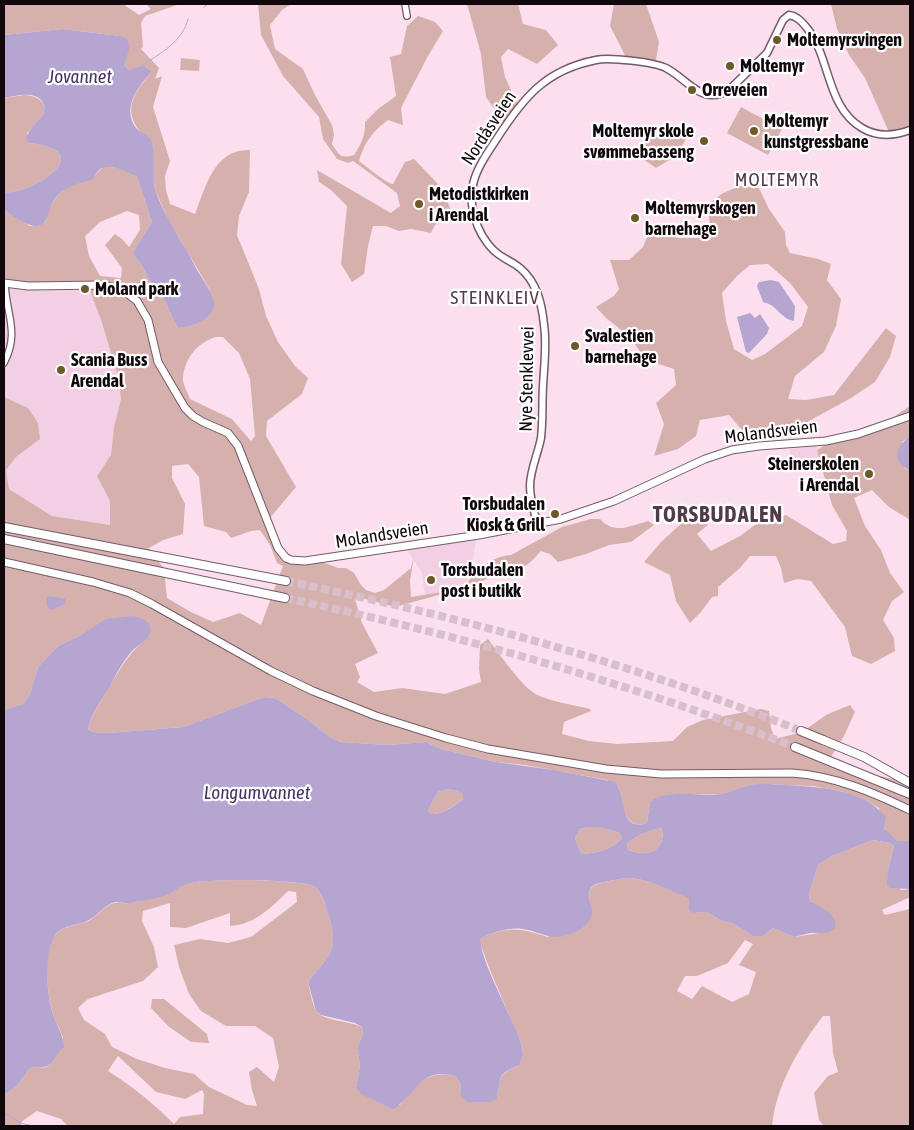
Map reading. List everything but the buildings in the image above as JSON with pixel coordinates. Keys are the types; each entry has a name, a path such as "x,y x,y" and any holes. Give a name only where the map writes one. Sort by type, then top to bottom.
{"highway":[{"path":"4,527 286,582"},
{"path":"4,539 285,598"},
{"path":"801,731 864,757 910,783"},
{"path":"795,747 910,794"}],"main road":[{"name":"Nordåsveien","path":"478,228 470,200 472,184 477,171 522,102 557,73 566,68 600,59 621,60 666,68 704,94 712,96 729,90 758,63 767,53 783,20 789,15 802,22 816,42 838,102 852,122 869,133 875,134 896,134 910,130"},
{"name":"Nye Stenklevvei","path":"478,228 486,241 500,256 526,274 534,285 540,299 545,334 542,422 530,486 537,523"},
{"name":"Molandsveien","path":"4,283 28,286 105,285 123,290 137,301 148,320 158,362 176,395 184,408 193,416 222,429 234,439 261,502 275,542 282,554 292,560 305,561 331,558 479,535 561,519 598,508 705,459 732,450 826,441 858,434 910,416"},
{"path":"4,561 94,582 130,593 271,671 313,691 376,716 446,738 488,749 606,769 661,774 792,773 812,775 853,785 910,808"}],"street":[{"path":"405,4 407,16"},
{"path":"4,283 13,336 10,352 4,363"}],"shaded area":[{"path":"4,4 123,4 139,15 151,9 146,4 180,4 145,16 141,23 143,46 141,49 159,68 155,79 162,76 153,107 170,161 165,176 170,204 195,214 208,181 220,162 238,151 250,150 249,192 239,216 237,235 259,289 266,316 278,342 295,366 308,378 302,394 267,421 266,436 296,487 269,519 281,545 296,562 321,559 322,562 338,568 346,568 354,573 366,590 375,593 384,590 411,568 414,556 410,581 411,597 442,592 442,594 395,607 358,597 355,599 362,623 378,653 355,664 360,677 357,682 374,692 402,688 445,694 481,682 479,669 480,645 488,639 516,675 534,693 553,701 590,709 591,711 564,722 562,734 589,741 617,744 673,741 687,727 703,720 761,709 769,711 771,728 775,739 802,732 826,715 850,705 855,712 844,736 829,760 878,775 908,782 910,780 910,841 897,841 892,837 884,827 879,808 865,800 841,791 813,786 758,784 722,794 673,794 650,802 647,823 634,823 629,819 623,808 619,788 607,780 525,765 496,762 441,749 426,742 388,745 341,742 330,737 275,698 264,697 183,727 109,733 88,731 96,709 120,670 132,652 143,642 81,635 58,646 38,667 30,694 23,704 4,710 4,397 28,408 38,423 40,439 16,457 6,470 9,489 52,516 110,525 110,501 97,476 111,455 114,427 121,399 118,376 101,320 91,293 84,286 4,282 4,210 30,226 45,222 55,199 69,186 93,177 105,167 124,170 137,177 152,222 134,250 134,256 164,299 177,327 210,290 168,219 156,192 153,177 152,143 137,128 132,118 131,111 134,97 152,71 143,65 130,71 124,65 120,36 62,29 4,35","holes":["127,211 139,215 140,230 129,247 115,234 105,245 122,268 121,278 100,276 89,256 85,236 100,222","223,337 239,353 250,379 255,436 251,441 232,419 190,399 185,388 183,377 186,363 193,352 209,339","188,464 199,477 204,526 226,532 231,538 260,530 270,545 277,563 283,566 261,625 240,613 213,622 167,598 164,569 149,548 163,540 183,534 185,504 172,478 172,466"]},
{"path":"258,4 291,4 282,10 270,25 275,49 303,69 332,125 334,135 332,144 340,155 346,157 354,155 359,147 365,122 378,109 396,96 390,57 401,54 407,26 418,16 435,22 443,31 401,108 403,125 388,120 382,124 373,133 359,161 381,178 393,184 405,162 414,159 439,185 453,214 435,225 431,233 411,229 399,231 386,226 373,226 364,274 352,282 341,264 347,206 331,190 319,182 317,170 391,213 400,206 397,193 353,161 348,163 337,159 323,139 319,117 283,76 261,35"},
{"path":"467,4 518,4 523,24 546,30 558,45 537,64 508,49 501,57 505,77 517,103 508,121 503,121 486,97 481,54"},
{"path":"614,4 646,4 659,42 656,60 630,65 610,26"},
{"path":"831,4 910,4 910,128 897,134 889,132 865,78 849,55 837,29"},
{"path":"181,58 200,60 199,71 180,70"},
{"path":"24,95 40,100 44,106 42,117 27,133 29,143 50,148 60,155 60,163 54,172 29,187 4,192 4,98"},
{"name":"Moltemyr kunstgressbane","path":"741,107 782,129 768,155 727,133"},
{"path":"685,122 690,132 676,156 656,168 637,155 648,136 669,133"},
{"path":"740,186 759,188 769,209 785,232 786,245 790,253 831,264 827,280 841,299 836,326 824,352 795,376 788,399 806,400 834,395 886,328 896,336 890,357 875,382 851,398 800,426 743,431 729,415 700,420 696,436 678,449 654,456 664,424 656,403 676,385 674,369 646,360 629,336 606,318 596,307 614,296 619,289 610,260 629,260 643,247 650,230 657,223 667,226 677,238 703,238 710,230 709,214 711,202 723,193","holes":["768,264 790,283 808,307 802,326 765,354 752,360 734,349 726,321 722,293 750,265"]},
{"name":"Moland park","path":"4,282 84,286 91,293 118,376 121,399 114,427 111,455 97,476 110,501 110,525 52,516 9,489 6,470 16,457 40,439 28,408 4,397"},
{"path":"910,406 910,436 902,442 904,468 910,471 910,520 889,507 872,490 854,498 865,526 881,550 890,573 904,592 892,601 883,620 894,638 895,651 871,664 852,656 845,627 811,581 798,579 784,583 776,556 750,556 740,568 718,587 718,596 712,597 690,623 676,601 670,575 644,562 661,542 683,522 705,516 710,523 697,534 711,551 740,536 763,519 772,515 780,517 786,515 833,544 846,541 847,531 832,505 817,450 837,437 892,418"},
{"path":"817,446 819,457 805,461 791,469 790,449"},
{"path":"591,519 600,519 605,524 617,528 629,527 648,521 654,525 631,542 609,545 558,562 550,554 541,551 526,566 491,576 480,584 476,590 461,590 488,562 511,555 562,527"},
{"path":"476,539 472,567 463,591 425,595 421,571 407,550"},
{"path":"448,789 463,794 463,799 443,812 430,814 428,810 438,792"},
{"path":"599,827 620,833 622,838 614,845 603,850 581,853 575,838 580,829"},
{"path":"661,828 663,831 662,838 657,849 647,853 628,850 627,844 634,838"},
{"path":"873,840 890,843 894,846 888,870 901,890 910,889 910,897 882,910 885,915 910,909 910,1126 824,1126 819,1120 814,1093 828,1076 838,1072 833,1053 830,1016 823,1016 805,1041 790,1068 778,1096 772,1126 68,1126 61,1119 37,1111 21,1122 22,1126 4,1126 4,1095 16,1087 30,1068 50,1065 57,1054 63,1038 50,1002 47,961 51,942 61,930 90,920 114,903 136,902 183,885 199,882 233,880 274,881 307,884 315,887 321,895 329,914 333,942 324,963 308,982 314,1005 320,1015 362,1027 363,1034 357,1048 360,1065 356,1088 400,1105 417,1085 424,1080 446,1074 456,1076 461,1085 460,1095 497,1098 503,1074 520,1065 523,1048 490,970 480,943 481,938 507,930 522,930 548,937 590,903 589,894 594,886 623,878 640,879 690,898 694,913 707,912 720,920 734,924 753,936 773,928 794,937 819,933 824,909 810,901 809,894 818,865 832,856","holes":["288,891 296,892 297,902 251,937 228,943 200,939 174,945 179,967 189,994 201,1011 226,1026 255,1026 273,1038 279,1067 274,1082 257,1067 249,1072 257,1106 247,1105 209,1087 194,1074 165,1068 137,1059 112,1047 105,1034 84,1020 78,1008 88,999 143,981 158,967 154,947 142,921 143,911 170,903 170,927 186,928 230,913 230,926 239,925 255,919","745,940 753,944 739,965 756,972 749,994 732,1002 702,986 692,999 677,991 685,976 697,976 728,963","118,1056 156,1092 185,1099 202,1090 204,1094 203,1114 180,1117 174,1124 142,1095 108,1071"]},
{"path":"152,999 164,999 207,1034 209,1043 191,1042 168,1026 151,1008"}],"water":[{"name":"Jovannet","path":"62,29 120,36 127,39 130,47 124,65 129,70 143,65 152,71 137,90 130,112 136,128 151,140 158,199 213,299 214,303 211,313 195,324 177,327 164,299 134,256 134,250 152,222 137,177 113,167 103,168 98,171 92,180 73,185 64,190 51,205 47,218 41,225 36,226 24,223 4,210 4,192 29,187 42,180 54,172 60,163 60,155 50,148 29,143 26,139 43,113 44,106 41,100 32,95 4,98 4,35"},
{"path":"771,280 779,282 795,306 794,321 763,302 757,286 759,282"},
{"path":"750,313 755,318 760,314 769,328 767,334 749,353 746,352 737,317"},
{"path":"910,436 910,471 900,463 897,454 898,449"},
{"path":"47,597 66,599 65,604 51,610 47,603"},
{"name":"Longumvannet","path":"133,616 143,619 148,623 150,632 146,640 126,658 96,708 88,730 92,732 109,733 183,727 264,697 275,698 330,737 341,742 388,745 426,742 441,749 496,762 554,770 615,782 619,788 628,819 639,825 647,823 650,802 666,795 721,794 761,784 826,788 865,800 886,817 884,828 897,841 910,841 910,889 890,888 887,885 888,870 894,846 890,843 873,840 832,856 818,865 809,894 810,901 831,915 834,919 835,928 827,933 810,933 794,937 773,928 762,936 753,936 734,924 720,920 707,912 693,913 689,910 689,898 645,881 624,878 595,885 589,893 592,914 588,922 574,933 557,937 528,930 512,929 481,938 481,947 485,959 523,1048 520,1065 501,1076 497,1098 490,1102 467,1102 460,1095 461,1085 456,1076 434,1075 426,1078 393,1109 361,1094 356,1088 360,1065 357,1048 363,1034 362,1027 355,1023 321,1015 316,1011 308,982 329,955 333,938 332,927 320,892 315,887 307,884 293,882 234,880 191,883 160,897 131,903 111,903 91,919 64,928 57,933 49,953 48,984 52,1011 61,1033 64,1047 50,1065 30,1068 16,1087 4,1095 4,710 23,704 30,694 38,667 58,646 81,635 106,619","holes":["448,789 463,794 463,799 443,812 430,814 428,810 438,792","599,827 620,833 622,838 614,845 603,850 581,853 575,838 580,829","661,828 663,831 657,849 647,853 628,850 627,844 642,834"]}],"waterway":[{"path":"204,7 208,4"},
{"path":"143,65 164,51 176,40 188,19"},
{"path":"4,1113 21,1123 32,1126"}],"tunnel":[{"path":"286,581 417,610 547,644 675,684 801,731"},
{"path":"285,598 415,628 543,662 670,702 795,747"}],"place":[{"name":"Moltemyrsvingen","path":"777,40"},
{"name":"Moltemyr","path":"730,66"},
{"name":"Orreveien","path":"692,90"},
{"name":"Moltemyr kunstgressbane","path":"754,131"},
{"name":"Moltemyr skole svømmebasseng","path":"704,141"},
{"name":"Metodistkirken i Arendal","path":"419,204"},
{"name":"Moltemyrskogen barnehage","path":"635,218"},
{"name":"Moland park","path":"85,289"},
{"name":"Svalestien barnehage","path":"575,346"},
{"name":"Scania Buss Arendal","path":"61,370"},
{"name":"Steinerskolen i Arendal","path":"869,474"},
{"name":"Torsbudalen Kiosk & Grill","path":"555,514"},
{"name":"Torsbudalen post i butikk","path":"431,580"}],"district":[{"name":"MOLTEMYR","path":"777,180"},
{"name":"STEINKLEIV","path":"495,298"},
{"name":"TORSBUDALEN","path":"718,515"}]}
